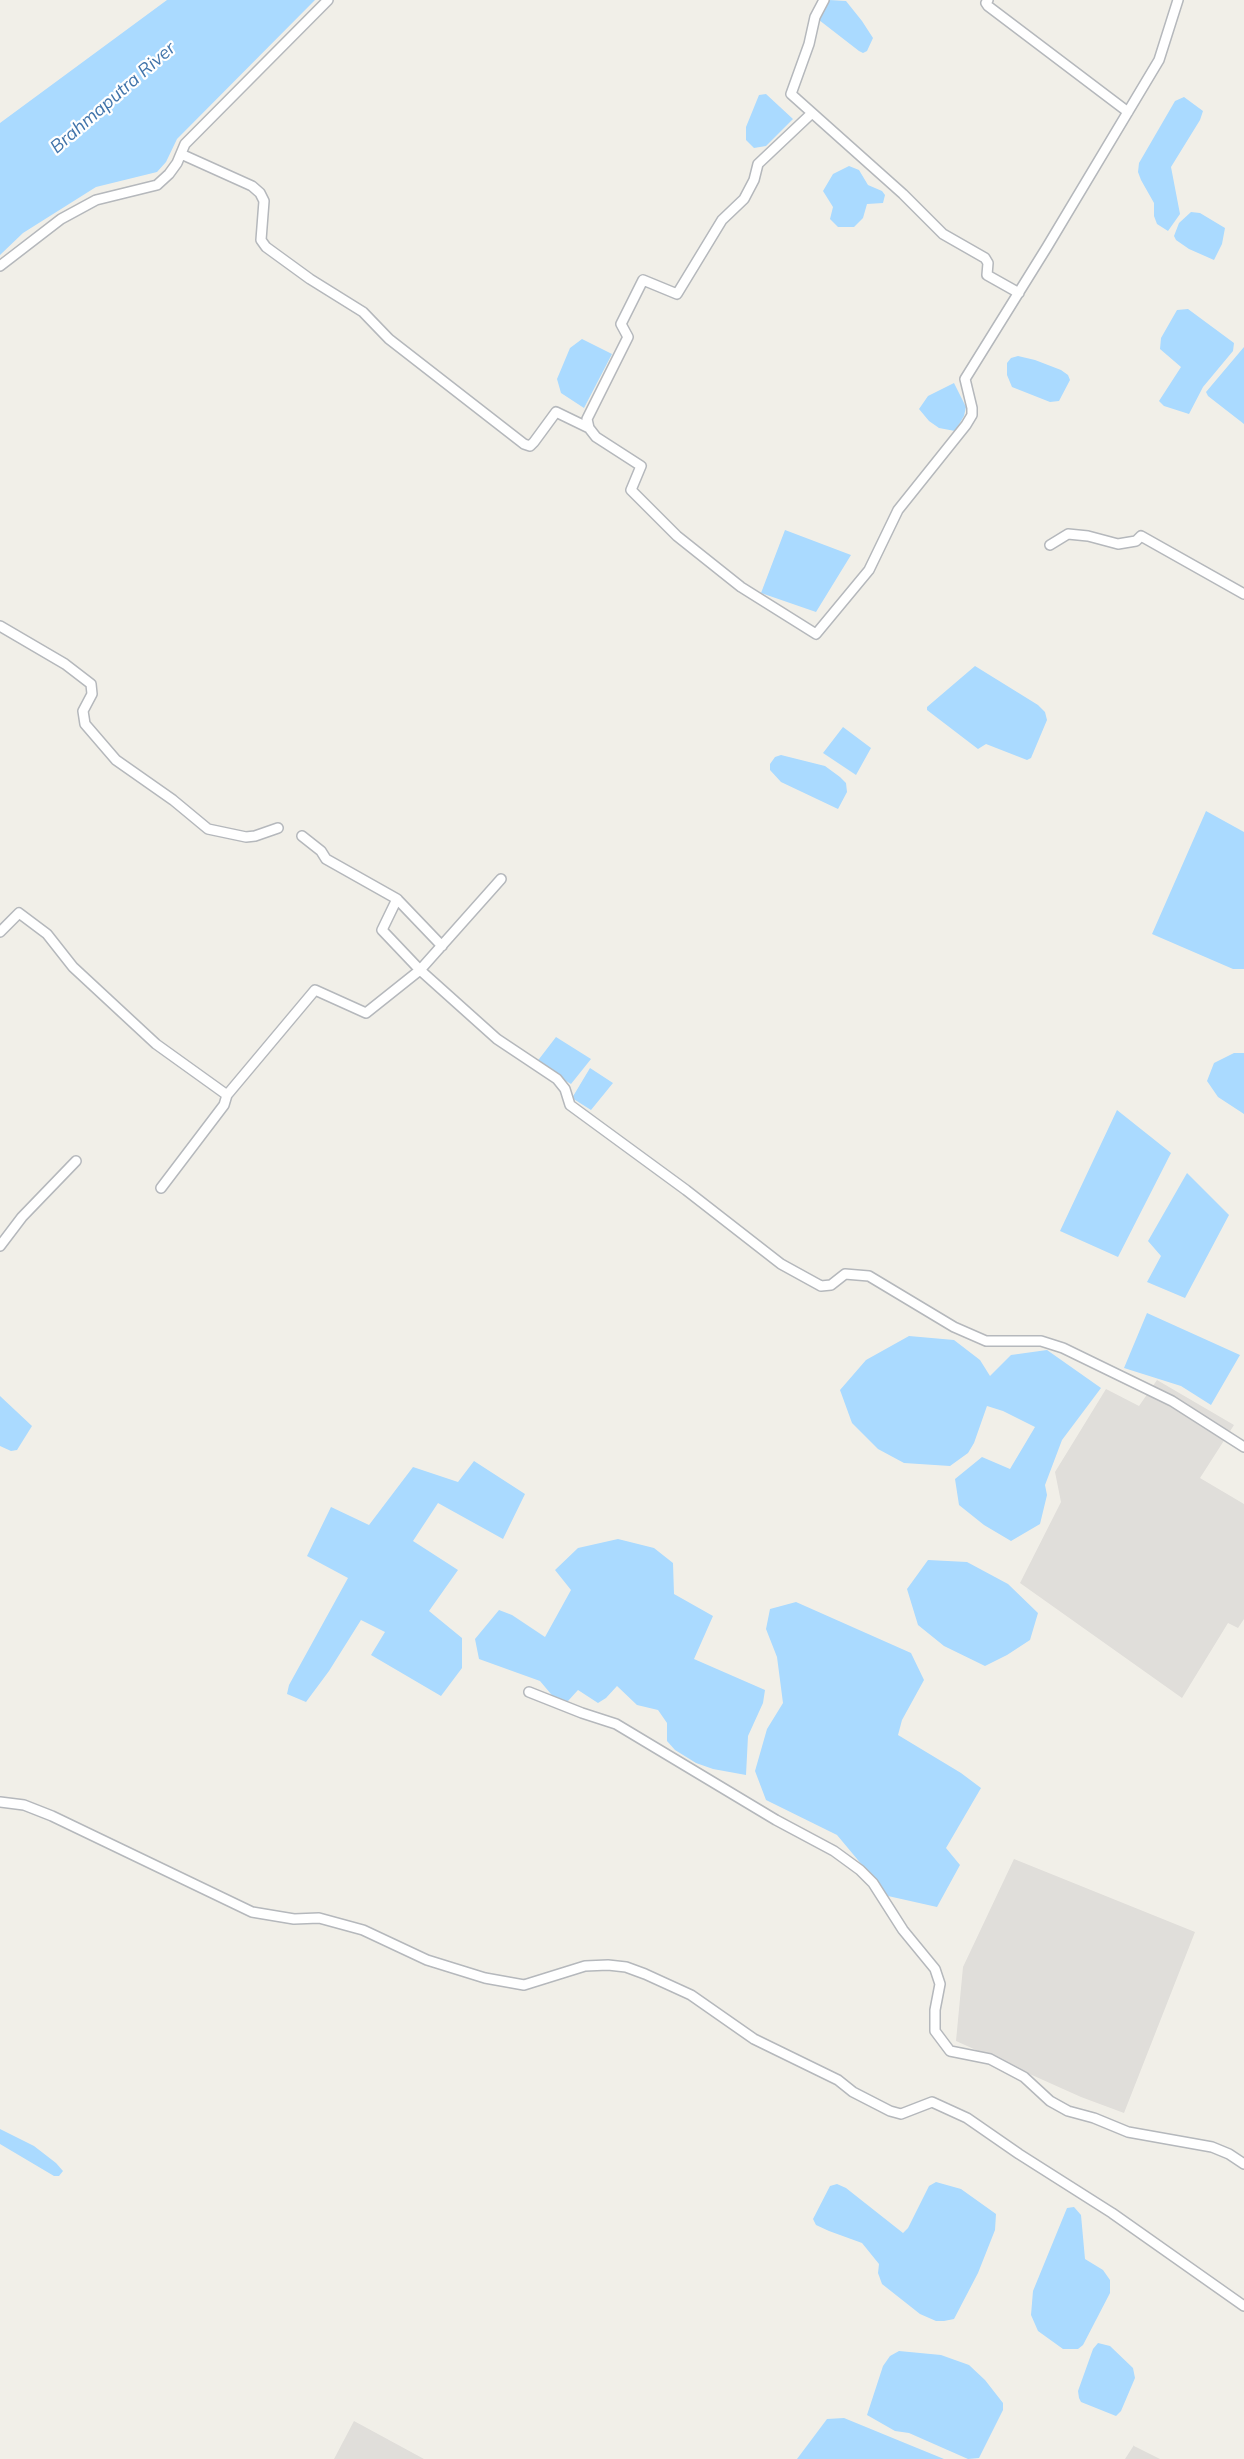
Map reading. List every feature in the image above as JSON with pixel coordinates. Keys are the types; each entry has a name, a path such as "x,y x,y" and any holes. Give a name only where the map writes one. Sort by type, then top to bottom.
{"street":[{"path":"0,266 27,243 70,214 96,200 157,185 169,174 185,144 328,0"},
{"path":"824,0 815,17 809,44 791,94 903,194 943,234 985,258 988,263 987,275 1019,292"},
{"path":"988,0 986,3 988,6 1128,112"},
{"path":"812,113 758,164 754,180 744,198 722,220 677,294 643,280 621,324 628,337 587,419 589,428 596,437 641,466 630,490 677,536 741,587 816,634 869,570 898,510 972,415 965,379 1159,60 1179,0"},
{"path":"180,154 252,186 260,193 264,201 260,232 261,240 266,247 310,279 363,312 389,339 524,444 530,446 556,412 589,428"},
{"path":"1050,544 1068,534 1088,536 1118,544 1136,541 1141,536 1244,594"},
{"path":"0,626 65,664 91,684 92,694 83,711 85,724 116,760 173,800 208,829 246,837 278,828"},
{"path":"302,836 321,851 326,859 396,899 442,946"},
{"path":"161,1188 224,1105 227,1095 315,990 366,1013 420,970 501,879"},
{"path":"396,899 382,930 420,970 497,1039 557,1079 565,1089 570,1105 686,1190 781,1264 820,1286 831,1284 845,1274 869,1276 954,1327 986,1341 1041,1341 1064,1348 1172,1401 1244,1446"},
{"path":"0,932 19,913 47,934 73,967 156,1044 227,1095"},
{"path":"0,1246 21,1217 76,1161"},
{"path":"530,1692 561,1706 616,1724 776,1820 834,1851 860,1870 873,1883 903,1930 934,1969 940,1984 934,2010 935,2031 950,2051 990,2059 1024,2077 1050,2101 1068,2111 1094,2118 1128,2132 1212,2147 1244,2164"},
{"path":"0,1802 24,1805 44,1813 252,1912 294,1919 319,1918 363,1930 427,1960 485,1978 524,1985 585,1966 608,1965 626,1967 645,1974 691,1995 754,2039 838,2080 853,2092 890,2111 901,2114 932,2102 967,2118 1120,2218 1244,2306"}],"shaded area":[{"path":"1157,1380 1234,1425 1200,1478 1244,1504 1244,1619 1238,1628 1228,1623 1182,1698 1020,1583 1061,1502 1055,1472 1106,1389 1139,1406"},
{"path":"1014,1859 1195,1932 1124,2113 1081,2097 956,2041 963,1967"},
{"path":"354,2421 424,2459 334,2459"},
{"path":"1134,2446 1160,2459 1125,2459"}],"water":[{"name":"Brahmaputra River","path":"167,0 315,0 177,139 166,162 157,172 96,187 23,233 0,255 0,123"},
{"path":"829,0 846,1 862,21 873,38 867,51 863,53 859,51 819,20"},
{"path":"766,94 793,119 766,146 754,148 746,140 746,127 759,95"},
{"path":"1184,97 1203,111 1200,120 1171,167 1180,214 1168,231 1157,224 1154,216 1154,203 1138,172 1139,163 1175,101"},
{"path":"849,166 859,170 868,185 882,191 885,195 883,203 867,204 863,218 854,227 838,227 830,219 833,207 823,191 833,174"},
{"path":"1191,212 1200,213 1225,228 1222,244 1214,260 1189,249 1174,236 1179,223"},
{"path":"1188,309 1234,343 1233,351 1203,387 1189,414 1164,406 1159,401 1181,367 1160,349 1161,338 1177,310"},
{"path":"582,339 612,354 584,408 561,393 557,379 570,348"},
{"path":"1244,347 1244,424 1206,392"},
{"path":"1018,356 1035,360 1068,375 1070,380 1059,401 1050,402 1012,387 1007,375 1007,363 1011,358"},
{"path":"954,383 966,407 964,416 955,431 939,428 929,421 919,409 928,396"},
{"path":"785,530 851,555 816,612 761,593"},
{"path":"975,666 1038,705 1045,712 1047,720 1031,758 1027,760 986,744 978,749 927,710 927,707"},
{"path":"843,727 871,748 856,775 823,753"},
{"path":"781,755 825,766 840,777 846,783 847,792 838,809 781,782 770,770 770,764 775,757"},
{"path":"1206,811 1244,832 1244,969 1233,969 1152,934"},
{"path":"556,1037 591,1059 571,1084 536,1063"},
{"path":"1234,1053 1244,1053 1244,1114 1218,1097 1207,1081 1214,1063"},
{"path":"590,1068 613,1083 591,1110 572,1098"},
{"path":"1117,1110 1171,1153 1118,1257 1060,1231"},
{"path":"1187,1173 1229,1215 1185,1298 1147,1282 1161,1256 1148,1241"},
{"path":"1147,1313 1240,1355 1211,1405 1181,1386 1124,1368"},
{"path":"909,1336 954,1340 980,1360 990,1376 1011,1355 1047,1350 1101,1388 1062,1440 1045,1485 1047,1495 1040,1524 1011,1541 984,1525 959,1505 955,1479 982,1457 1010,1469 1035,1427 1003,1411 987,1406 974,1443 968,1453 950,1466 904,1463 878,1449 852,1423 840,1390 866,1360"},
{"path":"0,1396 32,1426 17,1450 11,1451 0,1446"},
{"path":"474,1461 525,1494 503,1539 438,1503 413,1541 458,1570 429,1611 462,1638 462,1668 441,1696 371,1655 385,1632 361,1620 329,1671 306,1702 287,1694 289,1685 348,1578 307,1556 331,1507 369,1525 413,1467 458,1482"},
{"path":"618,1539 654,1548 673,1563 674,1594 713,1616 694,1659 765,1690 763,1703 748,1736 746,1775 713,1769 696,1763 675,1750 667,1741 667,1723 658,1710 637,1705 617,1686 598,1703 578,1690 568,1701 556,1700 540,1681 479,1659 475,1639 499,1610 512,1615 545,1637 571,1590 555,1570 578,1548"},
{"path":"928,1560 967,1562 1008,1584 1038,1613 1030,1640 985,1666 944,1646 918,1625 907,1589"},
{"path":"796,1602 911,1653 924,1680 902,1720 898,1735 961,1773 981,1788 946,1848 960,1865 937,1907 888,1896 837,1835 766,1800 755,1771 767,1729 783,1703 777,1657 766,1629 770,1609"},
{"path":"0,2129 34,2146 63,2171 59,2176 54,2176 0,2144"},
{"path":"936,2182 961,2189 996,2214 995,2230 978,2273 954,2319 944,2321 936,2321 920,2314 882,2284 878,2273 879,2264 862,2243 816,2225 813,2219 830,2186 837,2184 846,2188 903,2233 908,2228 929,2186"},
{"path":"1074,2207 1081,2215 1085,2259 1103,2270 1110,2280 1110,2293 1083,2345 1078,2349 1063,2349 1038,2331 1031,2315 1033,2291 1067,2208"},
{"path":"1098,2343 1110,2346 1133,2368 1135,2378 1121,2411 1116,2416 1081,2402 1079,2398 1078,2391 1093,2349"},
{"path":"899,2351 941,2355 969,2365 985,2380 1003,2403 1003,2410 979,2458 968,2459 909,2433 895,2431 867,2415 883,2366 890,2356"},
{"path":"844,2418 944,2459 797,2459 827,2419"}]}
